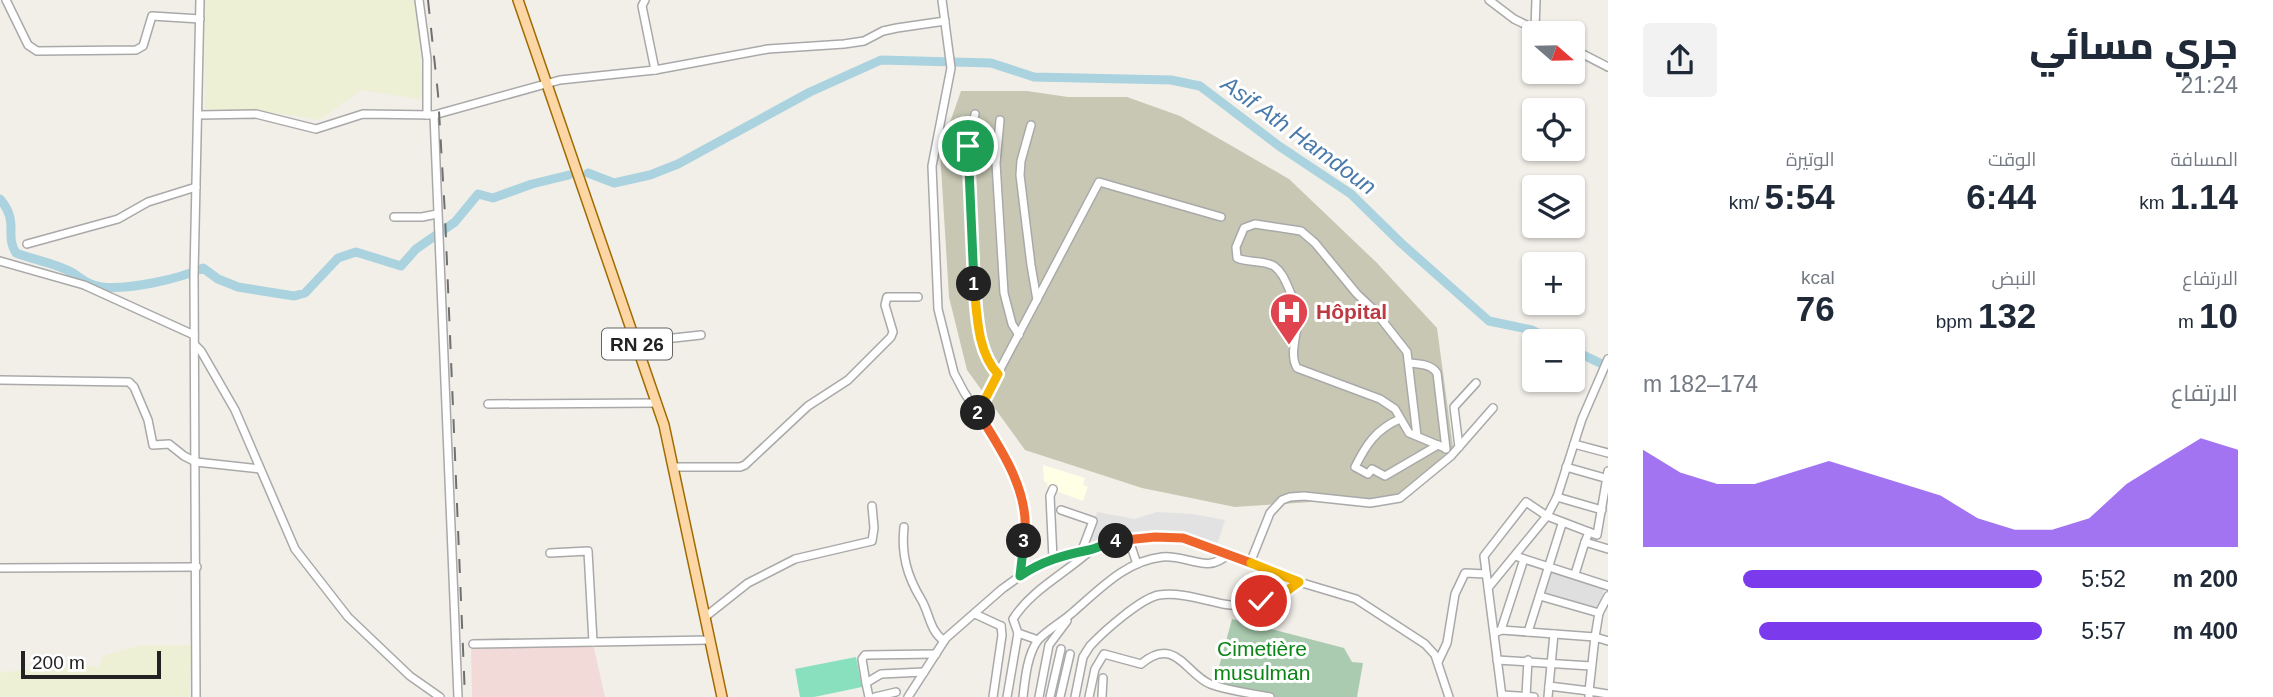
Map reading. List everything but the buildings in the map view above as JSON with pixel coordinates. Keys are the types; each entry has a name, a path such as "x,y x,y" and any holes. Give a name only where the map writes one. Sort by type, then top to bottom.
{"main road":[{"name":"RN 26","path":"518,0 657,403 674,467 722,697"}],"street":[{"path":"6,0 28,45 37,51 136,50 143,46 152,16 200,19"},
{"path":"196,697 194,335 200,0"},
{"path":"419,0 427,59 437,214 458,697"},
{"path":"645,0 642,6 655,71"},
{"path":"942,0 951,68 932,166 938,309 954,373 1006,456 1025,518 1020,576"},
{"path":"1489,0 1522,22"},
{"path":"1535,21 1536,0"},
{"path":"199,115 256,114 316,129 363,114 430,115 587,76 655,71 768,49 864,41 890,30 945,21"},
{"path":"1586,56 1608,67"},
{"path":"975,114 967,159 973,273 982,344 990,364 998,374"},
{"path":"1000,120 996,163 1004,293 1012,324 1019,335"},
{"path":"1031,125 1020,175 1037,301"},
{"path":"977,413 1099,183 1221,217"},
{"path":"27,244 118,219 148,202 196,187"},
{"path":"394,217 437,214"},
{"path":"1417,436 1407,352 1399,341 1308,237 1292,228 1255,223 1244,228 1236,247 1237,258 1270,264 1277,268 1283,275 1295,303 1298,316 1293,359 1297,369 1380,399 1395,409 1409,432 1417,436 1442,447 1451,456"},
{"path":"0,261 84,285 194,335"},
{"path":"674,467 745,465 808,406 857,372 891,337 893,332 885,305 887,297 918,297"},
{"path":"637,342 701,335"},
{"path":"195,345 235,410 295,548 348,617 410,676 440,697"},
{"path":"1488,588 1548,516 1608,359"},
{"path":"1409,363 1424,365 1437,373 1442,447"},
{"path":"0,380 129,382 134,387 148,420 151,443 155,446 169,444 196,462 260,469"},
{"path":"1460,447 1454,407 1476,383"},
{"path":"488,404 657,403"},
{"path":"1250,563 1270,513 1282,500 1304,496 1352,502 1394,500 1406,495 1460,447 1493,408"},
{"path":"1400,419 1380,430 1368,442 1355,467 1368,474 1372,469 1385,476 1442,447"},
{"path":"1574,444 1608,453"},
{"path":"1528,660 1530,696 1502,696 1497,660 1498,631 1484,556 1526,502 1562,523 1597,535 1608,476 1566,467"},
{"path":"1052,489 1053,559"},
{"path":"1557,497 1602,510"},
{"path":"705,617 748,583 795,559 872,541 872,506"},
{"path":"1001,626 1013,619 1031,597 1086,550 1093,521 1061,510"},
{"path":"1528,632 1562,523"},
{"path":"904,527 903,550 913,587 936,635 944,642"},
{"path":"1575,574 1589,532"},
{"path":"910,694 944,642 1020,576 1053,559 1106,542 1155,537 1183,538 1299,582 1356,599 1425,644 1435,655 1449,697"},
{"path":"1129,540 1137,564"},
{"path":"1585,542 1608,549"},
{"path":"550,553 588,551 593,642"},
{"path":"1023,697 1030,660 1038,640 1105,583 1137,564 1169,557 1210,564 1219,562 1228,554"},
{"path":"1515,556 1608,585 1608,596 1599,613 1589,694"},
{"path":"1498,631 1524,559"},
{"path":"0,568 197,567"},
{"path":"1438,662 1447,643 1455,594 1465,573 1486,574"},
{"path":"1075,697 1083,657 1090,646 1150,598 1168,595 1226,605 1249,603 1281,595 1299,582"},
{"path":"1540,596 1599,613"},
{"path":"1039,697 1049,645 1073,612"},
{"path":"975,614 1001,626"},
{"path":"1007,697 1018,633 1013,619"},
{"path":"993,697 1001,626"},
{"path":"1498,631 1608,640"},
{"path":"1018,633 1038,640"},
{"path":"1548,697 1554,634"},
{"path":"473,645 710,640"},
{"path":"1050,697 1061,649"},
{"path":"869,697 863,659 865,655 936,654"},
{"path":"1060,697 1070,654"},
{"path":"1089,697 1095,669 1104,654 1141,664 1160,654 1185,661 1201,680 1270,697"},
{"path":"1497,660 1591,666"},
{"path":"866,683 881,674 924,672"},
{"path":"904,673 910,694"},
{"path":"1102,697 1103,678"},
{"path":"1549,686 1564,693 1608,694"},
{"path":"875,697 896,692"}],"shaded area":[{"path":"204,0 416,0 424,100 361,90 320,120 270,112 205,112"},
{"path":"961,91 1027,91 1068,97 1127,97 1180,116 1289,179 1377,263 1437,328 1453,447 1400,496 1235,507 1142,488 1025,450 967,370 949,297 940,151"},
{"path":"1043,465 1085,478 1083,485 1088,487 1083,501 1048,488 1047,482 1044,482"},
{"path":"1097,512 1135,519 1157,512 1193,514 1225,520 1216,547 1191,536 1143,535 1087,544"},
{"path":"1551,570 1605,585 1600,608 1596,610 1544,594"},
{"path":"593,644 605,697 472,697 471,646"},
{"path":"141,645 192,645 189,697 0,697 0,673 63,664 98,667 103,656"}],"green space":[{"name":"Cimetière musulman","path":"1232,619 1344,648 1352,662 1363,663 1357,697 1269,697 1214,685"},
{"path":"856,657 862,687 814,697 800,697 795,669"}],"waterway":[{"name":"Asif Ath Hamdoun","path":"588,173 614,183 650,175 678,164 810,92 881,60 991,63 1034,77 1171,80 1200,86 1279,146 1351,194 1401,243 1489,321 1527,329"},
{"name":"Asif Ath Hamdoun","path":"0,199 9,215 11,240 16,253 59,267 94,285 139,285 168,280 203,268 218,279 238,287 294,296 305,293 338,258 356,252 401,266 416,249 455,222 478,194 493,198 532,184 569,175"},
{"name":"Asif Ath Hamdoun","path":"1585,356 1608,367"}],"railway":[{"path":"428,0 438,94 445,215 465,697"}],"place":[{"name":"Hôpital","path":"1289,346"}],"route":[{"path":"968,146 977,307 982,344 990,364 998,374 977,413 1006,456 1025,518 1020,576 1049,560 1090,550 1106,542 1155,537 1183,538 1299,582 1281,595 1261,601"}]}
